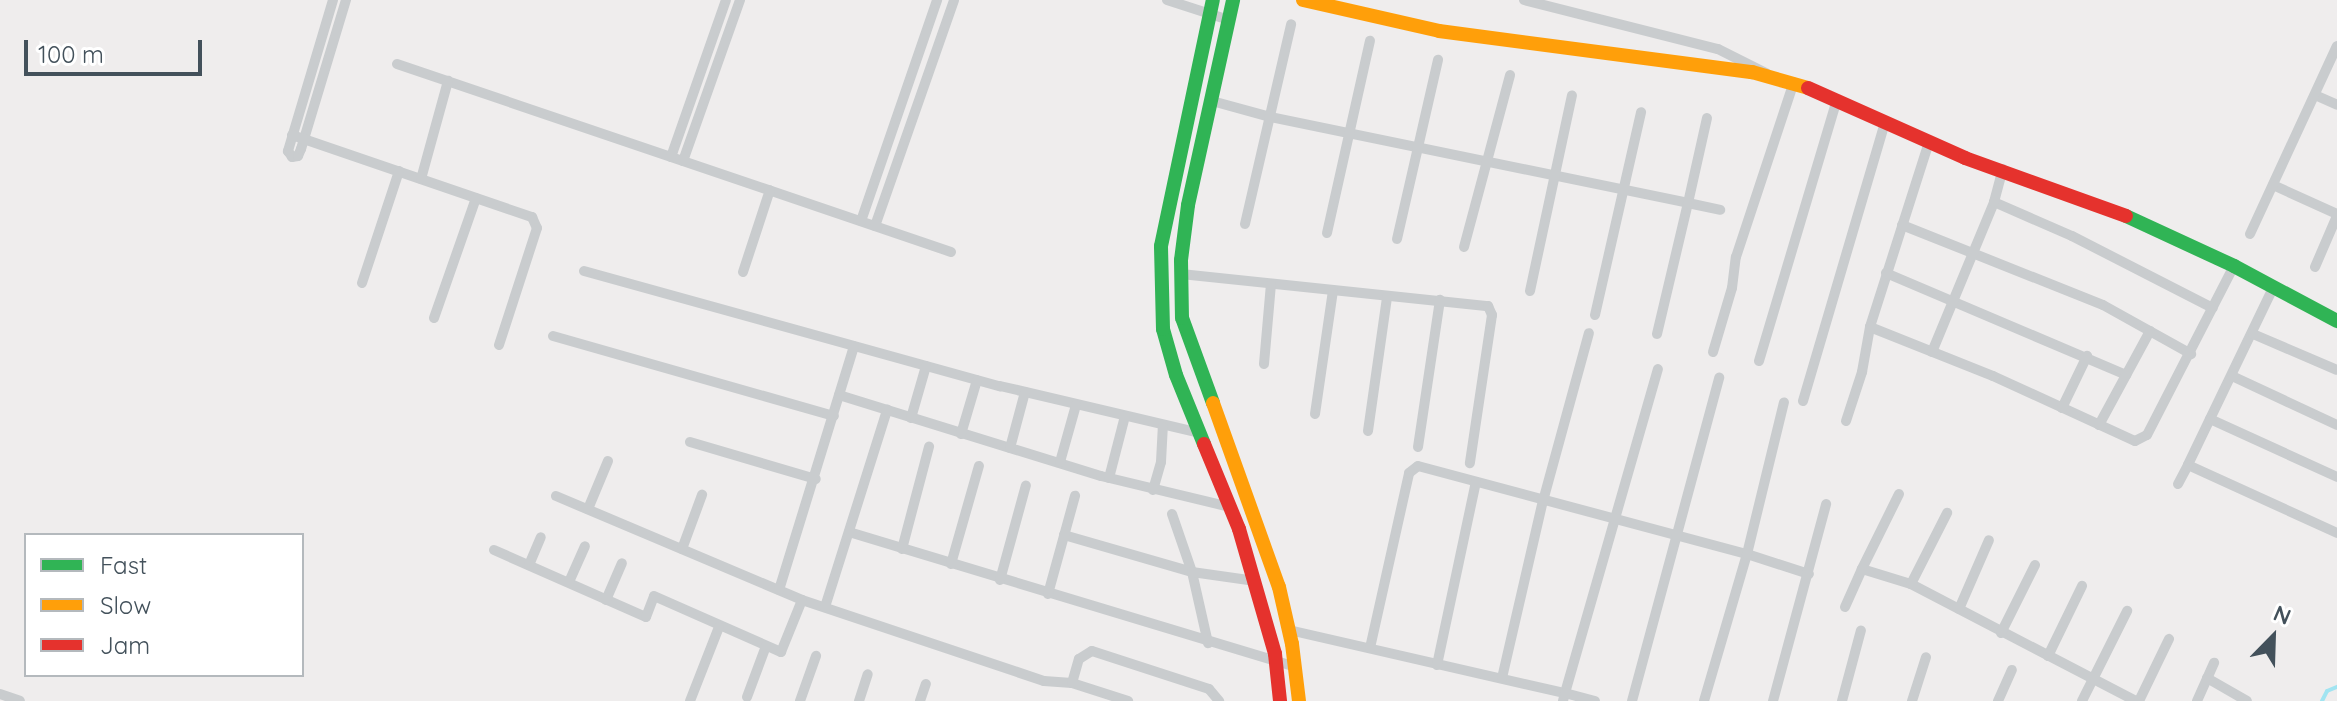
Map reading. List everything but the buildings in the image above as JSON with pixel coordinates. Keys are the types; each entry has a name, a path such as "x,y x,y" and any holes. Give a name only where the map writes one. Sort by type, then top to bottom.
{"main road":[{"path":"1233,0 1188,205 1181,274 1182,318 1243,480 1279,587 1289,630 1299,701"},
{"path":"1303,0 1439,31 1771,76 1794,82 1965,158 2104,206 2234,266 2337,321"},
{"path":"1211,7 1161,246 1163,329 1176,375 1230,507 1255,581 1275,662 1280,701"}],"street":[{"path":"333,0 292,135 288,151 292,157 298,156 346,0"},
{"path":"671,157 726,0"},
{"path":"683,161 740,0"},
{"path":"861,221 937,0"},
{"path":"875,226 954,0"},
{"path":"1167,0 1211,7 1229,20"},
{"path":"1524,0 1718,49 1771,76"},
{"path":"1245,224 1291,24"},
{"path":"1327,233 1370,41"},
{"path":"2250,234 2337,46"},
{"path":"1397,239 1438,60"},
{"path":"397,64 951,252"},
{"path":"1464,247 1510,75"},
{"path":"421,179 448,81"},
{"path":"1713,352 1732,288 1736,257 1794,82"},
{"path":"1530,291 1572,95"},
{"path":"2315,95 2337,105"},
{"path":"1759,361 1837,100"},
{"path":"1212,101 1270,117 1720,210"},
{"path":"1595,315 1641,112"},
{"path":"1657,334 1707,118"},
{"path":"1803,401 1885,122"},
{"path":"292,135 536,221 499,345"},
{"path":"1846,421 1862,372 1870,327 1886,273 1929,142"},
{"path":"1932,352 1994,202 2003,169"},
{"path":"362,283 399,171"},
{"path":"2273,185 2337,215 2315,267"},
{"path":"743,272 770,190"},
{"path":"434,318 476,198"},
{"path":"1994,202 2061,230 2213,308"},
{"path":"1902,225 2103,305 2191,354"},
{"path":"1870,327 2135,441 2145,438 2234,266"},
{"path":"584,271 977,380 1163,427 1201,433"},
{"path":"1886,273 2126,375"},
{"path":"1181,274 1440,300 1492,309 1470,463"},
{"path":"1264,364 1271,284"},
{"path":"2178,484 2273,288"},
{"path":"1315,414 1333,290"},
{"path":"1368,431 1387,297"},
{"path":"1418,447 1440,300"},
{"path":"2099,425 2150,331"},
{"path":"1502,678 1543,501 1589,333"},
{"path":"2253,334 2337,370"},
{"path":"553,336 834,416"},
{"path":"779,590 816,479 854,346"},
{"path":"2062,408 2087,356"},
{"path":"911,418 926,366"},
{"path":"1564,697 1658,369"},
{"path":"2232,376 2337,425"},
{"path":"1632,701 1719,378"},
{"path":"961,434 977,380"},
{"path":"1010,448 1025,392"},
{"path":"839,395 1109,478 1230,507"},
{"path":"1704,701 1747,554 1784,402"},
{"path":"1060,462 1076,405"},
{"path":"825,607 887,410"},
{"path":"1109,478 1125,416"},
{"path":"2210,419 2337,477"},
{"path":"1153,490 1161,462 1163,427"},
{"path":"690,442 816,479"},
{"path":"902,549 929,447"},
{"path":"588,509 608,461"},
{"path":"2188,465 2337,533"},
{"path":"951,564 979,466"},
{"path":"1370,648 1411,470 1418,466 1747,554 1809,574"},
{"path":"1437,665 1476,482"},
{"path":"1000,580 1026,485"},
{"path":"1845,607 1899,494"},
{"path":"682,549 702,495"},
{"path":"556,496 802,600 1044,681 1072,683 1128,701"},
{"path":"1048,594 1075,496"},
{"path":"1773,701 1826,504"},
{"path":"1911,584 1947,513"},
{"path":"1172,514 1192,572 1208,643"},
{"path":"849,532 1295,667"},
{"path":"1064,535 1192,572 1255,581"},
{"path":"529,565 541,537"},
{"path":"1959,609 1989,540"},
{"path":"569,582 585,546"},
{"path":"494,550 646,617 654,596 781,652 802,600"},
{"path":"606,600 622,563"},
{"path":"2001,633 2035,565"},
{"path":"1862,569 1911,584 2138,701 2169,639"},
{"path":"2048,656 2082,586"},
{"path":"2082,701 2127,611"},
{"path":"690,701 719,627"},
{"path":"1289,630 1502,678 1564,697 1595,701"},
{"path":"1842,701 1861,630"},
{"path":"747,697 766,646"},
{"path":"1072,683 1079,659 1092,651 1209,689 1219,701"},
{"path":"800,701 816,656"},
{"path":"1912,701 1926,657"},
{"path":"2197,701 2214,663"},
{"path":"1998,701 2012,670"},
{"path":"859,701 868,674"},
{"path":"2207,678 2247,701"},
{"path":"920,701 926,684"},
{"path":"0,694 20,701"}],"waterway":[{"path":"2322,701 2327,691 2337,687"}],"traffic: fast":[{"path":"1204,444 1176,375 1163,329 1161,246 1213,0"},
{"path":"1213,403 1182,318 1181,260 1188,205 1233,0"},
{"path":"2126,216 2234,266 2337,321"}],"traffic: slow":[{"path":"1303,0 1439,31 1752,72 1808,88"},
{"path":"1213,403 1279,587 1292,644 1299,701"}],"traffic: jam":[{"path":"1808,88 1965,158 2126,216"},
{"path":"1204,444 1239,529 1275,654 1280,701"}]}
